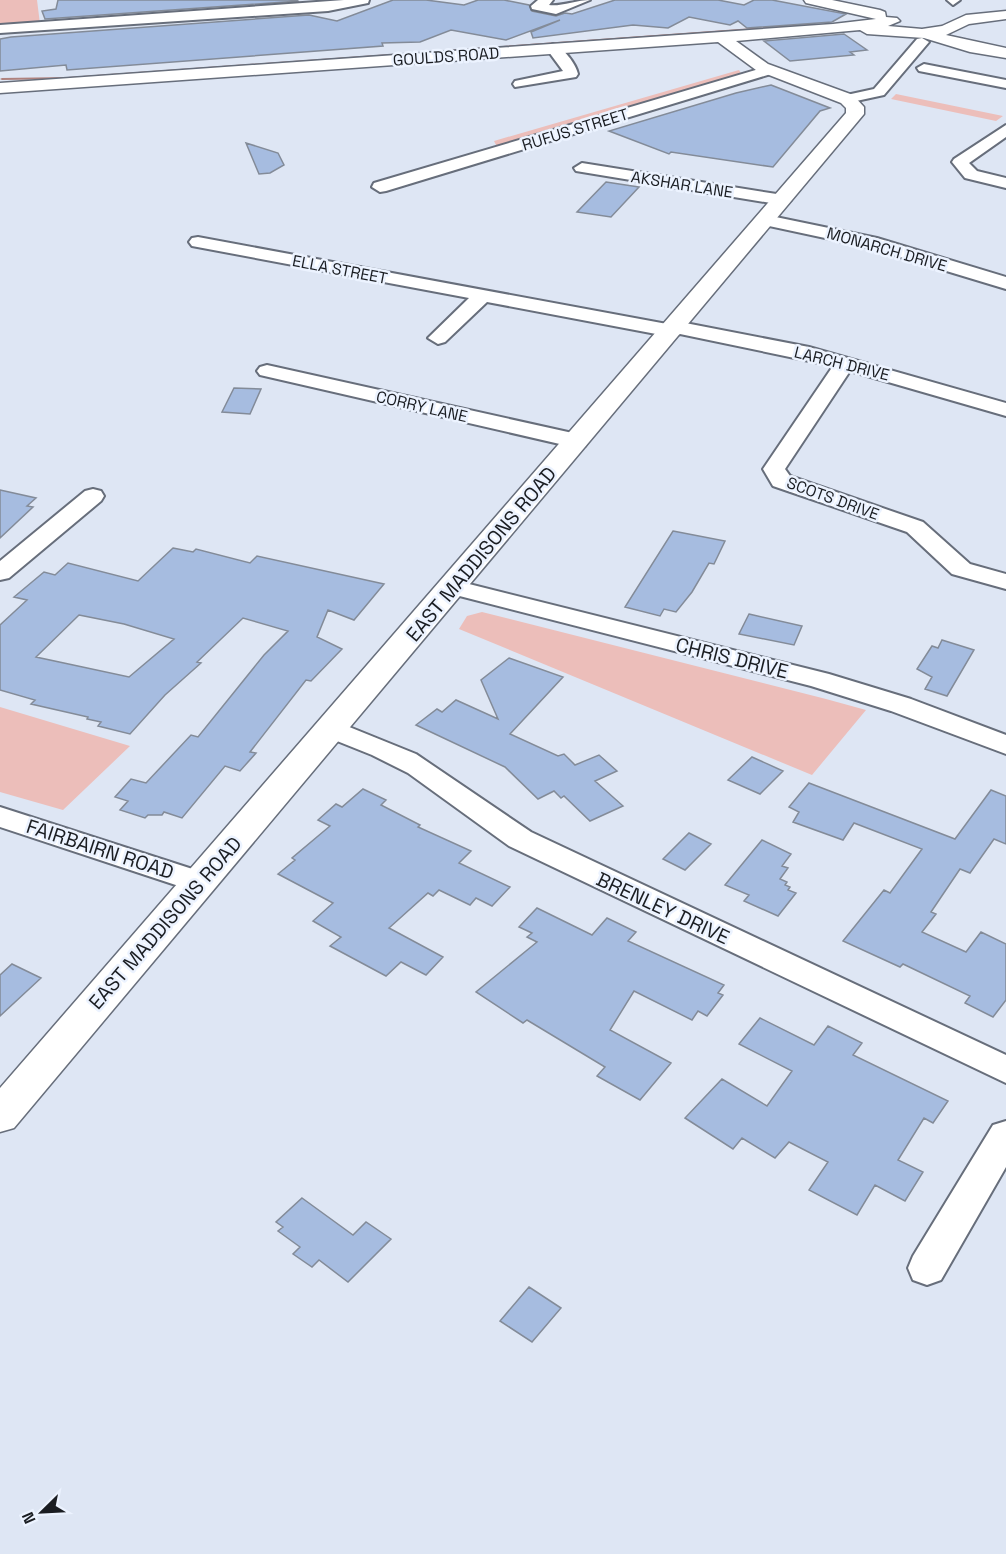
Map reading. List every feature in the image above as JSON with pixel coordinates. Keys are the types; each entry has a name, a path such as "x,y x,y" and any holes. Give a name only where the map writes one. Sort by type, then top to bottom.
{"street":[{"path":"0,29 328,7 363,0"},
{"path":"547,0 537,6 556,10 584,0"},
{"path":"811,0 867,11 900,21"},
{"path":"837,0 900,21 924,38 1006,53"},
{"path":"987,49 954,35 946,22 931,17 1005,15"},
{"path":"720,36 747,59 769,70 847,99 879,92 924,38 966,21 1005,15"},
{"name":"GOULDS ROAD","path":"0,88 833,28 900,21"},
{"path":"520,84 571,74 570,68 553,48"},
{"path":"924,68 1006,84"},
{"name":"RUFUS STREET","path":"380,188 769,70"},
{"name":"EAST MADDISONS ROAD","path":"0,1116 855,114 855,107 847,99"},
{"path":"1006,130 960,162 971,175 1006,183"},
{"name":"AKSHAR LANE","path":"582,168 775,210"},
{"name":"MONARCH DRIVE","path":"775,210 1006,283"},
{"name":"ELLA STREET","path":"198,242 482,296 673,329"},
{"path":"438,338 482,296"},
{"name":"LARCH DRIVE","path":"673,329 845,363 1006,410"},
{"name":"SCOTS DRIVE","path":"845,363 774,469 781,480 915,527 961,569 1006,582"},
{"name":"CORRY LANE","path":"267,371 577,441"},
{"path":"0,573 93,496"},
{"name":"CHRIS DRIVE","path":"453,587 852,689 1006,745"},
{"name":"BRENLEY DRIVE","path":"332,729 400,757 428,773 495,825 520,839 1006,1070"},
{"name":"FAIRBAIRN ROAD","path":"0,817 200,882"},
{"path":"927,1268 1006,1135"}],"shaded area":[{"path":"0,0 37,0 40,24 0,27"},
{"path":"739,70 743,77 498,149 494,141"},
{"path":"896,94 1003,116 996,121 891,99"},
{"path":"482,612 866,710 812,775 459,629 467,616"},
{"path":"0,707 130,746 63,810 0,792"}],"building":[{"path":"58,0 298,1 45,19 42,11 56,9"},
{"path":"393,0 426,0 464,5 478,0 504,0 529,5 532,11 556,16 565,13 572,14 615,0 718,0 744,5 754,0 772,0 846,14 832,22 747,28 738,21 730,25 689,17 668,28 633,25 533,38 531,32 560,20 506,40 451,30 420,42 382,43 383,46 67,70 66,65 0,71 0,39 11,37 309,15 337,21"},
{"path":"844,34 867,50 850,52 854,55 790,61 764,41"},
{"path":"771,85 830,108 820,111 773,167 671,152 669,154 609,131 736,93"},
{"path":"246,143 278,153 284,165 270,173 259,174"},
{"path":"606,182 639,187 611,217 577,212"},
{"path":"234,388 261,389 250,414 222,412"},
{"path":"0,490 36,498 27,506 33,507 0,538"},
{"path":"673,531 725,541 714,564 709,563 692,592 676,612 664,609 660,616 625,607"},
{"path":"173,548 193,552 196,549 250,563 257,556 384,584 354,620 328,610 317,637 342,649 311,681 306,680 250,752 256,753 240,771 225,766 182,818 164,812 162,815 148,815 145,818 120,810 128,801 115,797 131,779 146,783 191,735 198,737 264,655 288,631 243,618 197,662 201,663 165,695 130,734 98,726 101,722 87,719 88,717 31,704 35,700 0,690 0,625 27,600 14,597 44,572 55,575 68,563 138,581","holes":["79,615 124,624 174,639 129,677 36,657"]},
{"path":"749,614 802,626 794,645 739,634"},
{"path":"942,640 974,650 947,696 925,689 932,677 917,669 932,646 938,648"},
{"path":"509,658 563,677 510,734 558,756 564,754 575,765 599,755 617,771 595,781 623,806 590,821 564,796 561,798 554,791 538,799 505,767 416,725 437,709 442,712 456,700 498,719 481,680"},
{"path":"752,757 783,771 760,794 728,780"},
{"path":"809,783 955,839 991,790 1006,796 1006,844 994,839 970,873 960,869 931,912 936,914 922,932 966,952 981,932 1006,944 1006,1000 993,1017 965,1003 970,996 903,964 900,967 843,941 884,890 890,893 922,849 854,823 843,840 793,822 799,812 789,807"},
{"path":"363,789 386,800 381,805 420,825 418,827 471,851 459,863 510,887 492,906 476,898 470,905 439,890 433,896 428,893 389,928 443,957 426,975 401,962 386,976 330,946 341,937 313,921 333,903 278,874 295,860 292,858 330,826 318,820 336,804 342,807"},
{"path":"689,833 711,844 685,870 663,859"},
{"path":"762,840 791,854 782,866 788,868 780,879 787,882 785,885 790,887 788,890 796,893 778,916 744,901 749,895 725,885"},
{"path":"537,908 592,935 607,918 636,932 628,941 724,985 718,993 723,995 707,1016 698,1011 692,1020 634,991 610,1030 671,1063 640,1100 597,1076 605,1067 527,1020 523,1023 476,992 537,942 527,937 532,933 519,927"},
{"path":"12,964 41,978 0,1016 0,975"},
{"path":"760,1018 814,1045 828,1026 862,1043 853,1055 948,1101 933,1123 924,1118 898,1160 923,1172 905,1201 875,1185 857,1215 809,1190 828,1162 789,1142 775,1158 742,1138 733,1149 685,1118 722,1079 767,1106 792,1071 739,1044"},
{"path":"302,1198 353,1235 366,1222 391,1239 348,1282 319,1260 312,1267 293,1254 300,1247 278,1231 283,1227 276,1222"},
{"path":"529,1287 561,1308 532,1342 500,1321"}],"waterway":[{"path":"2,79 68,78 811,25"}]}
